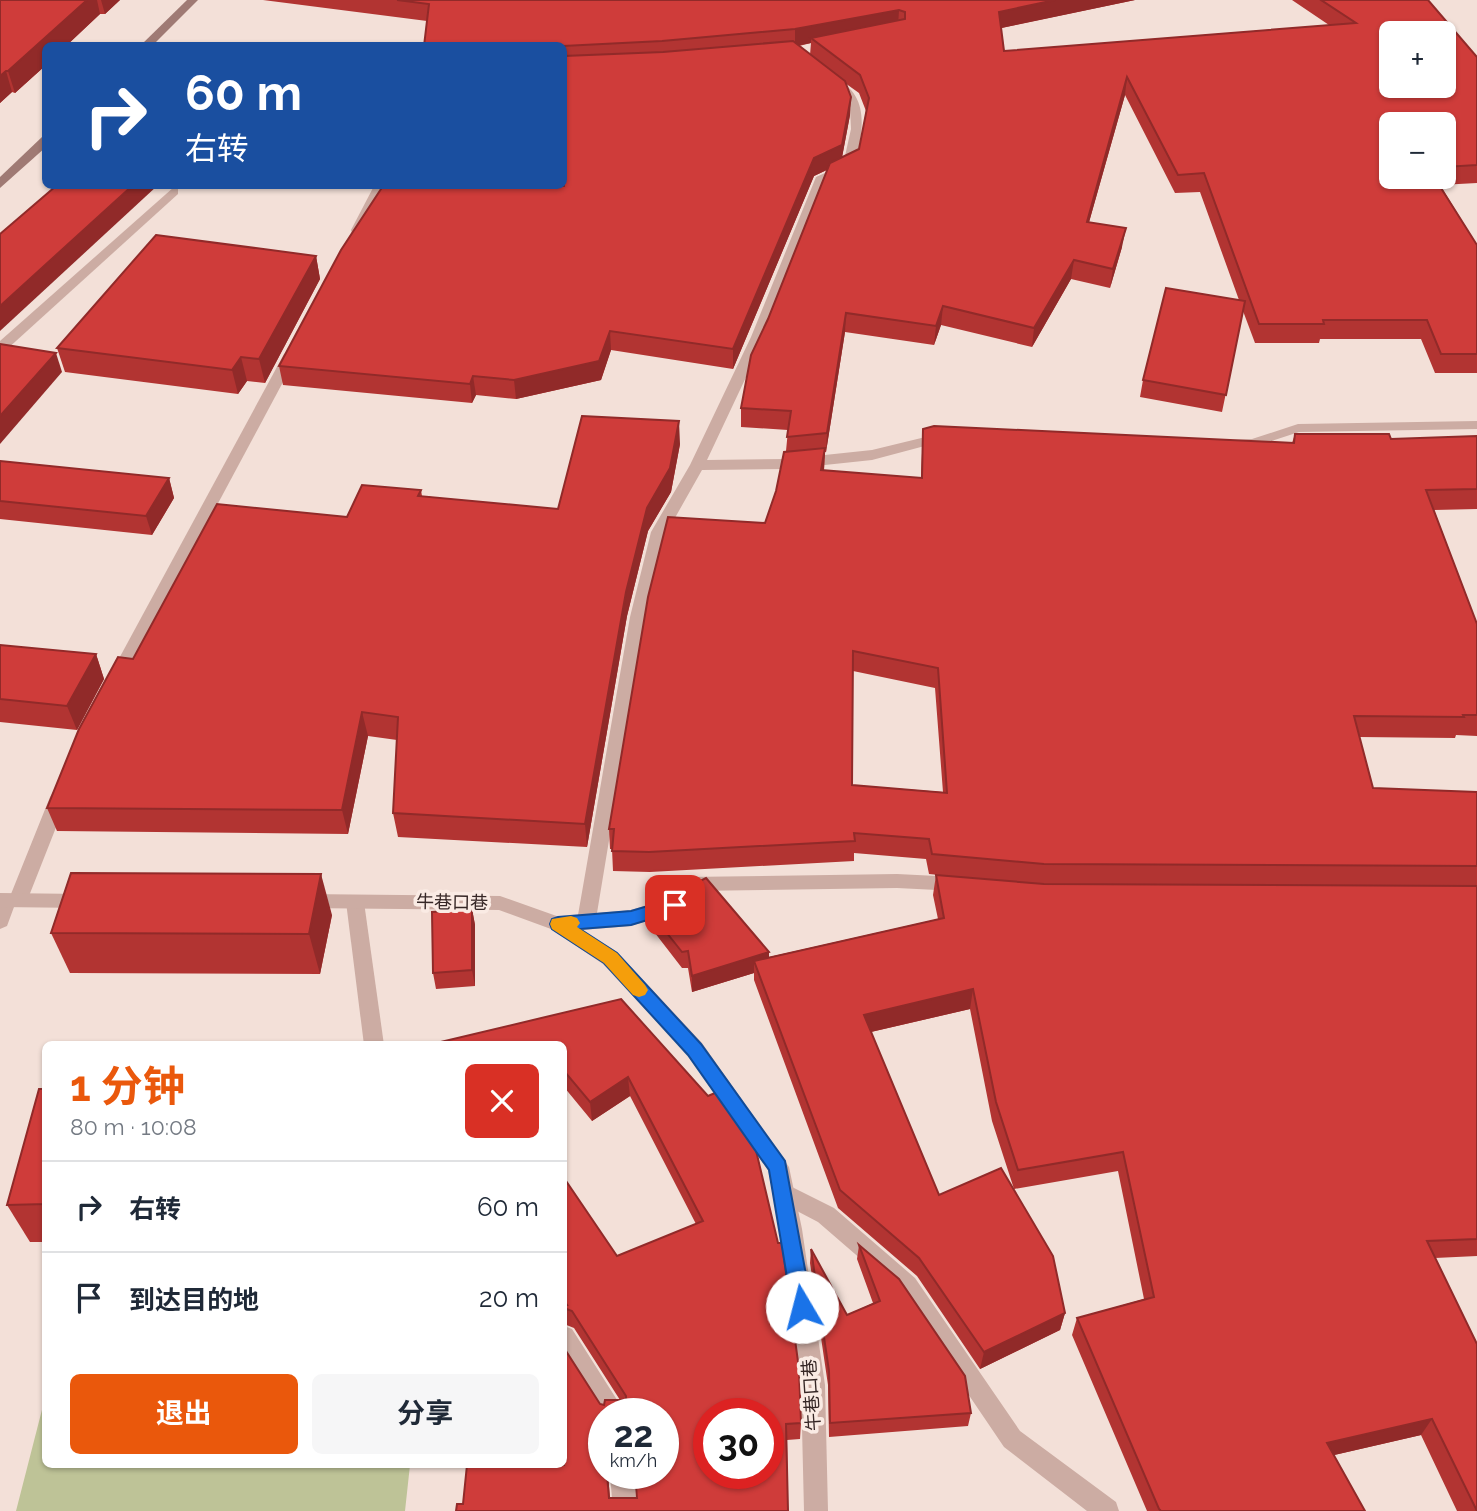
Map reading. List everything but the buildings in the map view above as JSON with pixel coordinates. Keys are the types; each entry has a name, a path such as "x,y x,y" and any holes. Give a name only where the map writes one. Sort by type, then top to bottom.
{"main road":[{"path":"149,42 193,0"},
{"path":"0,184 42,144"}],"street":[{"path":"586,922 638,617 659,532 697,466 758,337 822,177 849,167 859,116 851,95 823,74"},
{"path":"349,243 378,189"},
{"path":"0,348 174,191"},
{"path":"109,691 298,340"},
{"path":"1226,443 1253,443 1298,428 1477,425"},
{"path":"697,466 787,464 860,457 943,436 956,437"},
{"path":"0,921 67,777"},
{"path":"558,924 631,918 675,905 686,884 897,881 972,885"},
{"path":"8,901 99,901"},
{"name":"牛巷口巷","path":"287,901 499,903 558,924 610,958 695,1049 778,1167 813,1385 816,1511"},
{"path":"355,902 373,1041"},
{"path":"784,1193 826,1214 907,1285 1012,1439 1107,1511"},
{"path":"567,1343 603,1398"},
{"path":"623,1489 625,1511"}],"green space":[{"path":"42,1410 42,1468 410,1468 405,1511 16,1511"}],"slow traffic":[{"path":"571,923 558,924 610,958 639,990"}],"route":[{"path":"675,905 631,918 558,924 610,958 695,1049 778,1167 791,1230 802,1307"}]}
